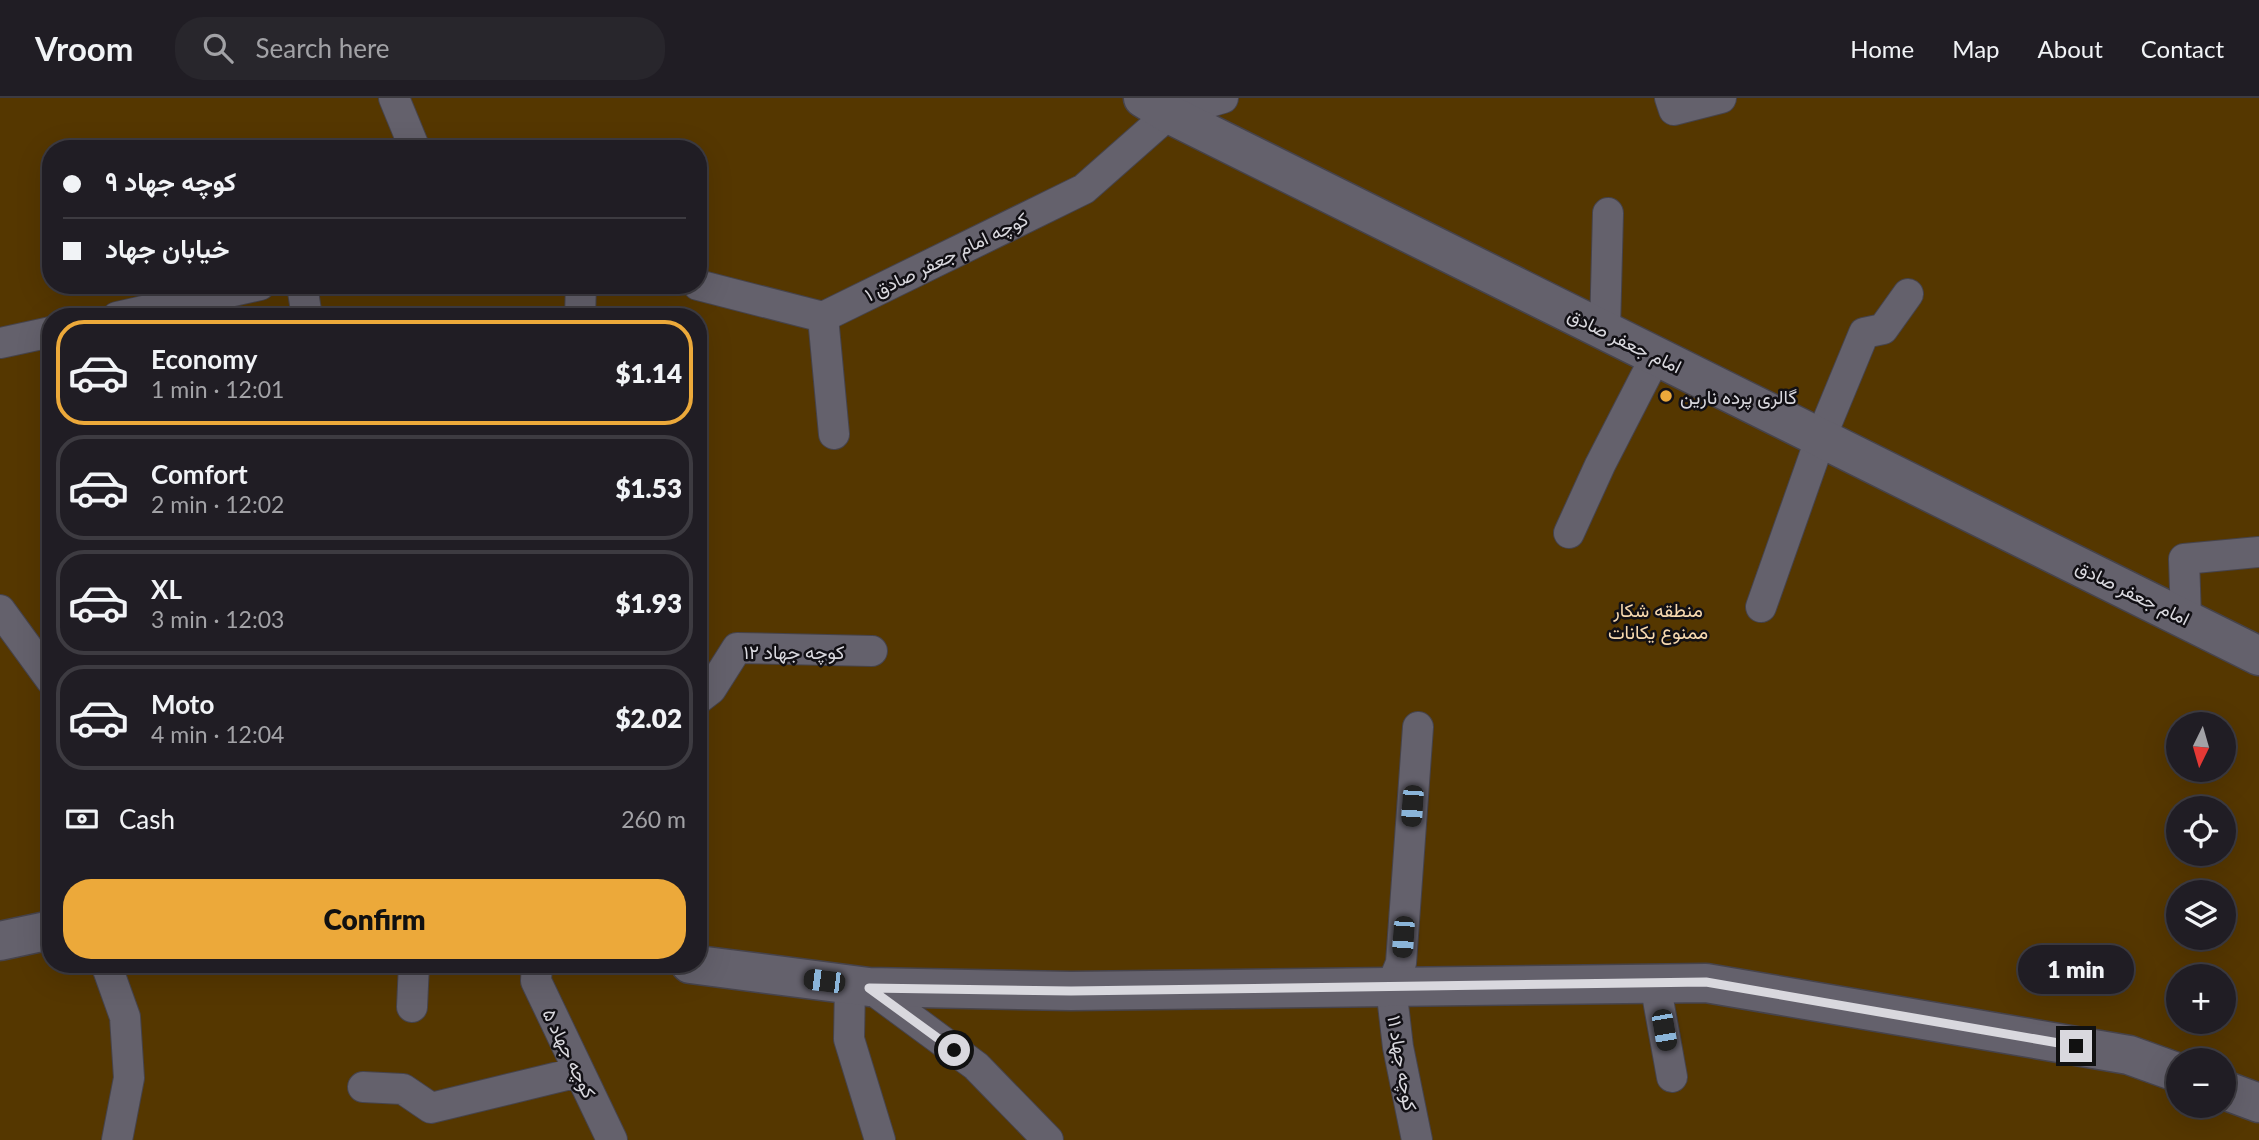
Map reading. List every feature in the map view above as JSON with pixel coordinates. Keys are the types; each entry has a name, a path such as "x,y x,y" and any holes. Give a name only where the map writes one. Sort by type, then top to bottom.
{"main road":[{"name":"امام جعفر صادق","path":"1156,106 2259,656"},
{"path":"0,941 42,932"},
{"path":"707,966 860,986 1071,991 1706,982 2129,1055 2166,1068"},
{"path":"2236,1094 2259,1103"}],"street":[{"path":"394,98 411,140"},
{"path":"1156,106 1223,98"},
{"path":"1670,98 1674,110 1721,98"},
{"name":"کوچه امام جعفر صادق ۱","path":"823,317 1084,189 1156,106"},
{"path":"1605,330 1608,213"},
{"path":"707,287 823,317 834,434"},
{"path":"157,308 220,294"},
{"path":"1761,607 1821,437 1864,333 1883,329 1908,294"},
{"path":"0,343 42,333"},
{"path":"1569,533 1600,465 1656,356"},
{"path":"2186,618 2184,559 2259,552"},
{"path":"0,610 42,668"},
{"name":"کوچه جهاد ۱۲","path":"707,692 737,648 872,651"},
{"path":"1391,987 1401,963 1418,727"},
{"path":"109,973 125,1017 129,1078 117,1140"},
{"path":"411,1007 413,973"},
{"name":"کوچه جهاد ۵","path":"536,973 536,981 612,1140"},
{"path":"1656,983 1672,1077"},
{"path":"880,1140 849,1039 860,986 976,1066 1048,1140"},
{"name":"کوچه جهاد ۱۱","path":"1391,987 1398,1047 1417,1140"},
{"path":"363,1087 403,1089 431,1108 579,1072"}],"green space":[{"name":"منطقه شکار ممنوع یکانات","path":"0,98 2259,98 2259,1140 0,1140"}],"place":[{"name":"گالری پرده نارین","path":"1666,396"}],"route":[{"path":"954,1050 869,988 1071,991 1706,982 2076,1046"}]}
